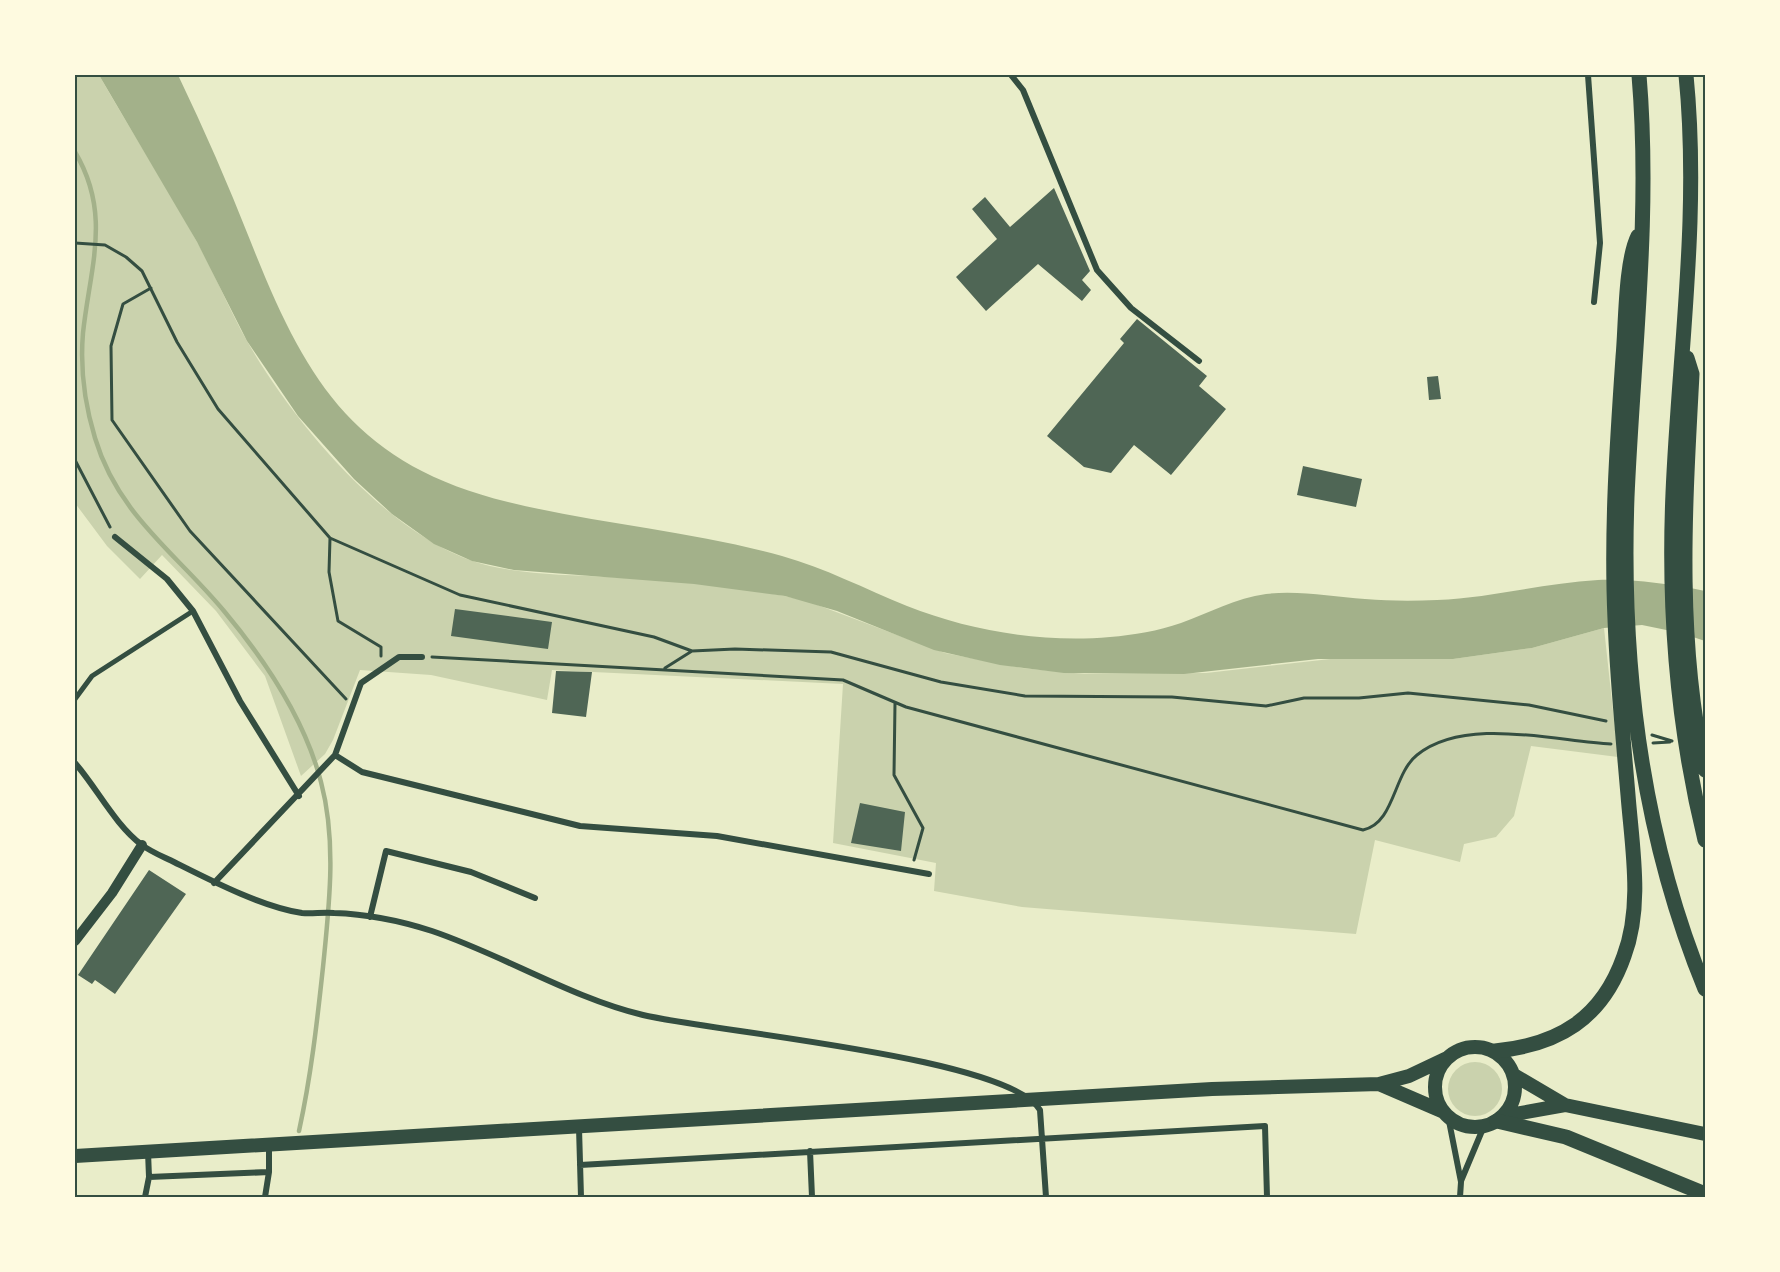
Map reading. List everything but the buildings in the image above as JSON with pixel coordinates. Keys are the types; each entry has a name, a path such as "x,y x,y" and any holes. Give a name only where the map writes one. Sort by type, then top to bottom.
{"highway":[{"path":"75,1156 1292,1085 1379,1084 1409,1076 1470,1047 1495,1051 1543,1043 1569,1029 1602,998 1620,968 1630,934 1634,904 1633,758 1615,620 1631,264 1634,243 1644,223 1644,144 1640,75"},
{"path":"1686,75 1691,178 1689,265 1672,614 1705,840"},
{"path":"1693,748 1705,770"},
{"path":"1633,758 1665,869 1705,989"},
{"path":"1495,1051 1503,1057 1514,1075 1564,1105 1705,1134"},
{"path":"1446,1114 1435,1089 1438,1072 1447,1058"},
{"path":"1495,1121 1513,1101 1514,1075"},
{"path":"1379,1084 1446,1114 1465,1126 1564,1105"},
{"path":"1495,1121 1529,1126 1566,1137 1705,1194"}],"street":[{"path":"1011,75 1023,90 1097,270 1131,308 1199,361"},
{"path":"1588,75 1600,243 1594,302"},
{"path":"115,537 167,579 193,611 240,701 299,796"},
{"path":"75,699 92,676 193,611"},
{"path":"214,883 329,762 334,755 361,683 382,666 399,657 422,657"},
{"path":"334,755 362,772 580,826 717,836 929,874"},
{"path":"75,763 96,788 118,821 142,845 214,883 302,913 335,913 370,917 428,930 462,942 609,1005 644,1015 827,1044 953,1068 996,1080 1034,1100 1040,1110 1046,1197"},
{"path":"75,941 107,900 142,845"},
{"path":"370,917 386,851 471,872 535,898"},
{"path":"1446,1114 1461,1182 1460,1197"},
{"path":"1461,1182 1495,1121"},
{"path":"580,1165 1265,1126 1267,1197"},
{"path":"579,1128 581,1197"},
{"path":"264,1197 269,1172 269,1145"},
{"path":"810,1151 812,1197"},
{"path":"145,1197 149,1177 148,1152"},
{"path":"149,1177 269,1172"}],"path":[{"path":"75,243 105,245 126,257 142,271 177,342 218,409 330,538 460,595 636,632 692,651 735,649 831,652 941,682 1025,696 1172,697 1266,706 1304,699 1342,699 1408,693 1528,705 1612,723"},
{"path":"151,288 123,304 111,346 112,420 190,531 352,706"},
{"path":"75,460 115,537"},
{"path":"330,538 329,572 338,621 381,647 382,666"},
{"path":"663,669 692,651"},
{"path":"422,657 843,680 895,703 1362,830 1371,828 1380,821 1404,770 1416,755 1432,746 1461,737 1492,734 1521,734 1618,745"},
{"path":"895,703 894,775 922,828 910,871"},
{"path":"1641,732 1673,741 1650,743"}],"shaded area":[{"path":"75,75 99,75 204,254 247,341 291,408 319,443 383,507 418,533 454,553 490,566 520,571 684,582 783,596 807,601 945,653 1022,668 1084,674 1206,673 1339,658 1453,659 1532,648 1604,628 1618,757 1531,746 1514,816 1496,837 1464,844 1460,862 1375,840 1356,934 1022,907 934,891 936,863 833,843 843,684 552,670 547,700 431,675 360,670 333,740 325,754 301,776 265,676 216,611 162,555 140,579 107,546 75,503"},
{"path":"99,75 178,75 216,157 271,290 292,334 315,374 342,409 373,439 410,465 455,486 542,510 714,540 782,556 931,615 1007,633 1085,638 1146,632 1181,623 1223,606 1266,594 1316,594 1410,601 1437,600 1558,584 1625,580 1705,591 1705,641 1681,633 1642,625 1604,628 1532,648 1453,659 1318,659 1184,674 1064,673 1000,665 934,650 837,611 785,596 694,584 514,570 472,561 434,544 392,514 354,479 298,416 247,341 197,242"},
{"path":"1470,1062 1480,1062 1490,1066 1498,1074 1502,1089 1498,1104 1490,1112 1480,1116 1470,1116 1460,1112 1452,1104 1448,1094 1448,1084 1452,1074 1460,1066"}],"waterway":[{"path":"75,152 93,197 96,219 96,241 83,333 82,360 88,413 105,465 133,511 224,611 268,670 305,736 321,782 329,828 329,898 316,1029 299,1131"}]}
